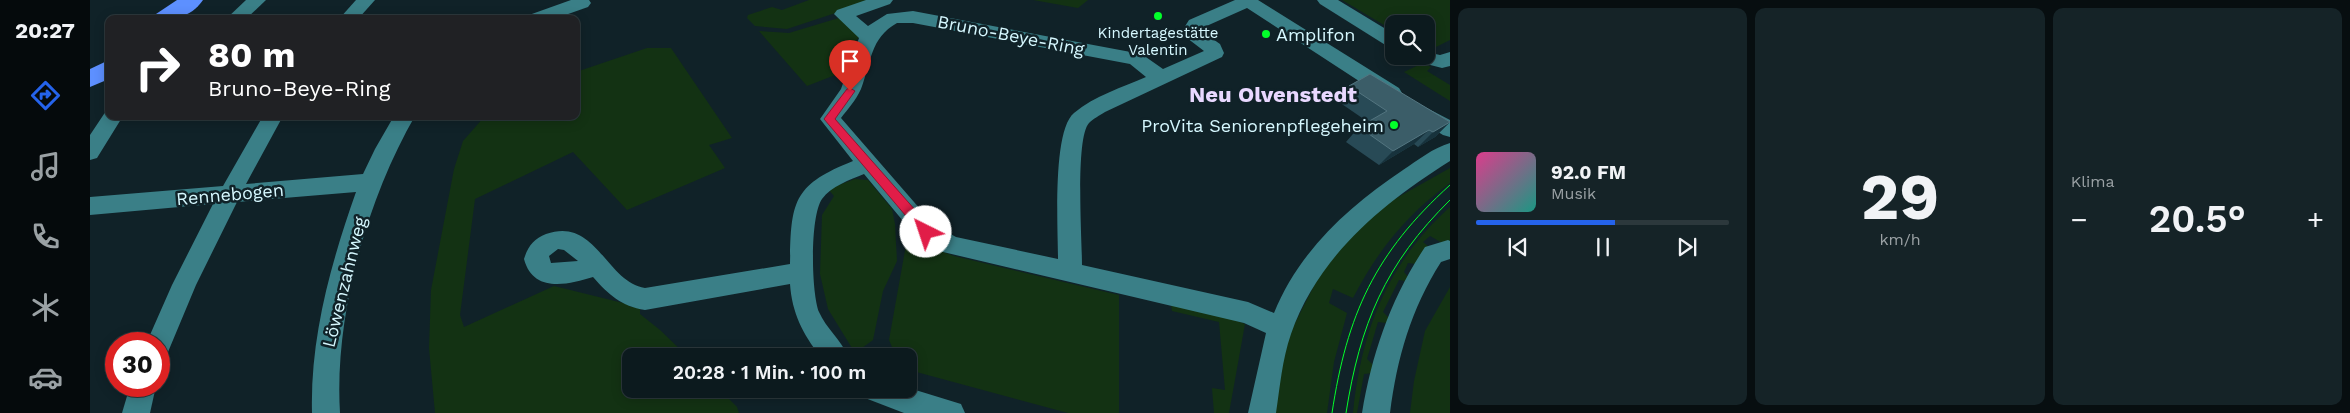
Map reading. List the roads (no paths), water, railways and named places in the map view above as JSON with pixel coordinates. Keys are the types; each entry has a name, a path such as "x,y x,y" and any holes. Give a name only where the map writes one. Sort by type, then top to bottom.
{"main road":[{"path":"170,15 192,0"},
{"path":"180,15 197,0"}],"street":[{"path":"240,15 257,0"},
{"path":"352,15 366,0"},
{"path":"869,38 843,14 884,0"},
{"path":"1326,0 1385,36"},
{"path":"1070,272 1070,159 1073,135 1080,119 1098,107 1215,53 1212,48 1193,34 1191,31 1195,24 1247,1 1450,130"},
{"path":"546,15 581,2"},
{"name":"Bruno-Beye-Ring","path":"1161,78 1136,58 915,8 878,26 869,38 850,91 830,119 926,232 951,245 1248,313 1281,328"},
{"path":"1435,60 1442,62 1450,58"},
{"path":"90,152 110,120"},
{"path":"164,332 184,282 228,194 272,120"},
{"name":"Löwenzahnweg","path":"326,413 326,350 331,319 370,182 388,141 402,120"},
{"path":"1262,413 1281,328 1308,274 1344,229 1395,185 1450,151"},
{"path":"829,348 813,325 805,307 802,272 803,222 811,196 820,186 867,164"},
{"name":"Rennebogen","path":"90,206 370,182"},
{"path":"1376,413 1390,344 1413,287 1433,254 1448,250"},
{"path":"596,266 630,296 645,299 802,272"},
{"path":"136,413 140,397"},
{"path":"891,398 909,408 951,413"}],"tram line":[{"path":"1332,413 1346,345 1368,287 1402,235 1450,185"},
{"path":"1346,413 1359,351 1379,297 1392,272 1408,248 1427,224 1450,200"}],"place":[{"name":"Kindertagestätte Valentin","path":"1158,16"},
{"name":"Amplifon","path":"1266,34"},
{"name":"ProVita Seniorenpflegeheim","path":"1394,125"}],"district":[{"name":"Neu Olvenstedt","path":"1273,94"}]}
